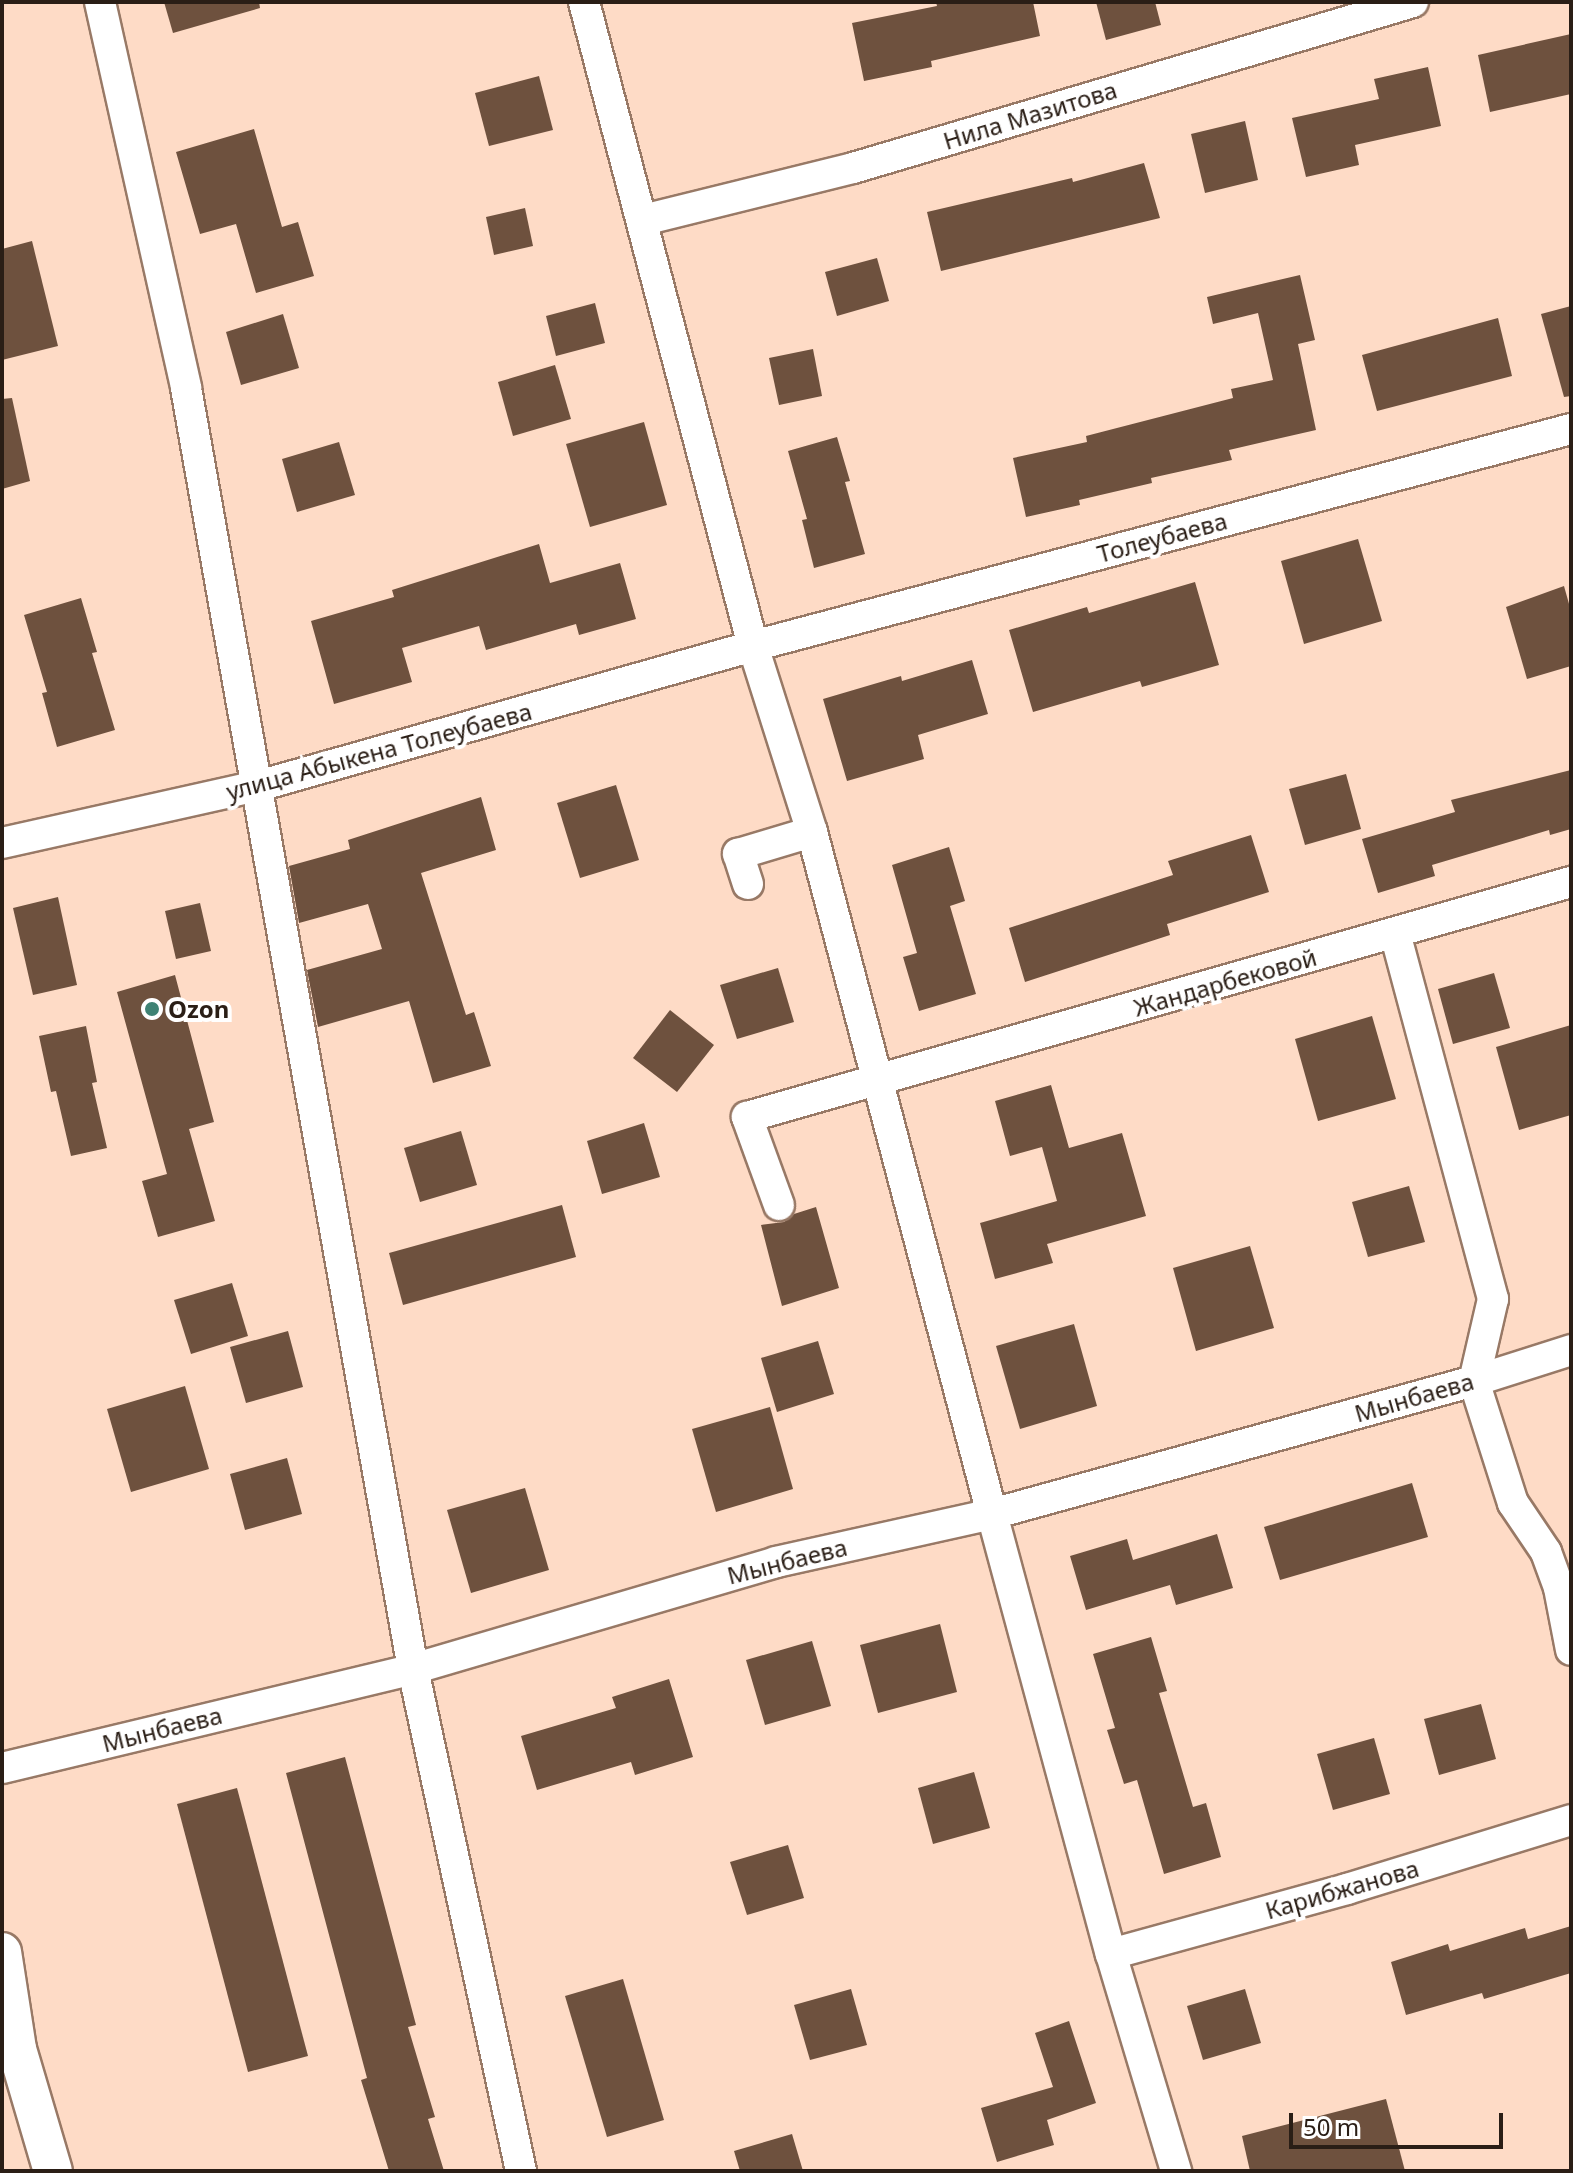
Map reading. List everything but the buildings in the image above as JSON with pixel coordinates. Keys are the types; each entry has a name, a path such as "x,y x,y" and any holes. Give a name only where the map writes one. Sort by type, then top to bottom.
{"main road":[{"path":"2,1952 10,2052 53,2171"}],"street":[{"path":"100,2 186,388 413,1669 521,2171"},
{"path":"584,2 753,646 812,832 1111,1954 1176,2171"},
{"name":"Нила Мазитова","path":"643,220 853,168 1413,2"},
{"name":"Толеубаева","path":"753,646 1571,429"},
{"name":"улица Абыкена Толеубаева","path":"2,843 258,786 753,646"},
{"path":"748,884 738,854 812,832"},
{"name":"Жандарбековой","path":"779,1205 747,1117 1571,882"},
{"path":"1395,933 1493,1299 1474,1381 1513,1503 1546,1552 1559,1588 1571,1650"},
{"name":"Мынбаева","path":"2,1768 413,1669 776,1562 992,1514 1474,1381 1571,1350"},
{"name":"Карибжанова","path":"1111,1954 1347,1889 1571,1820"}],"place":[{"name":"Ozon","path":"152,1009"}]}
